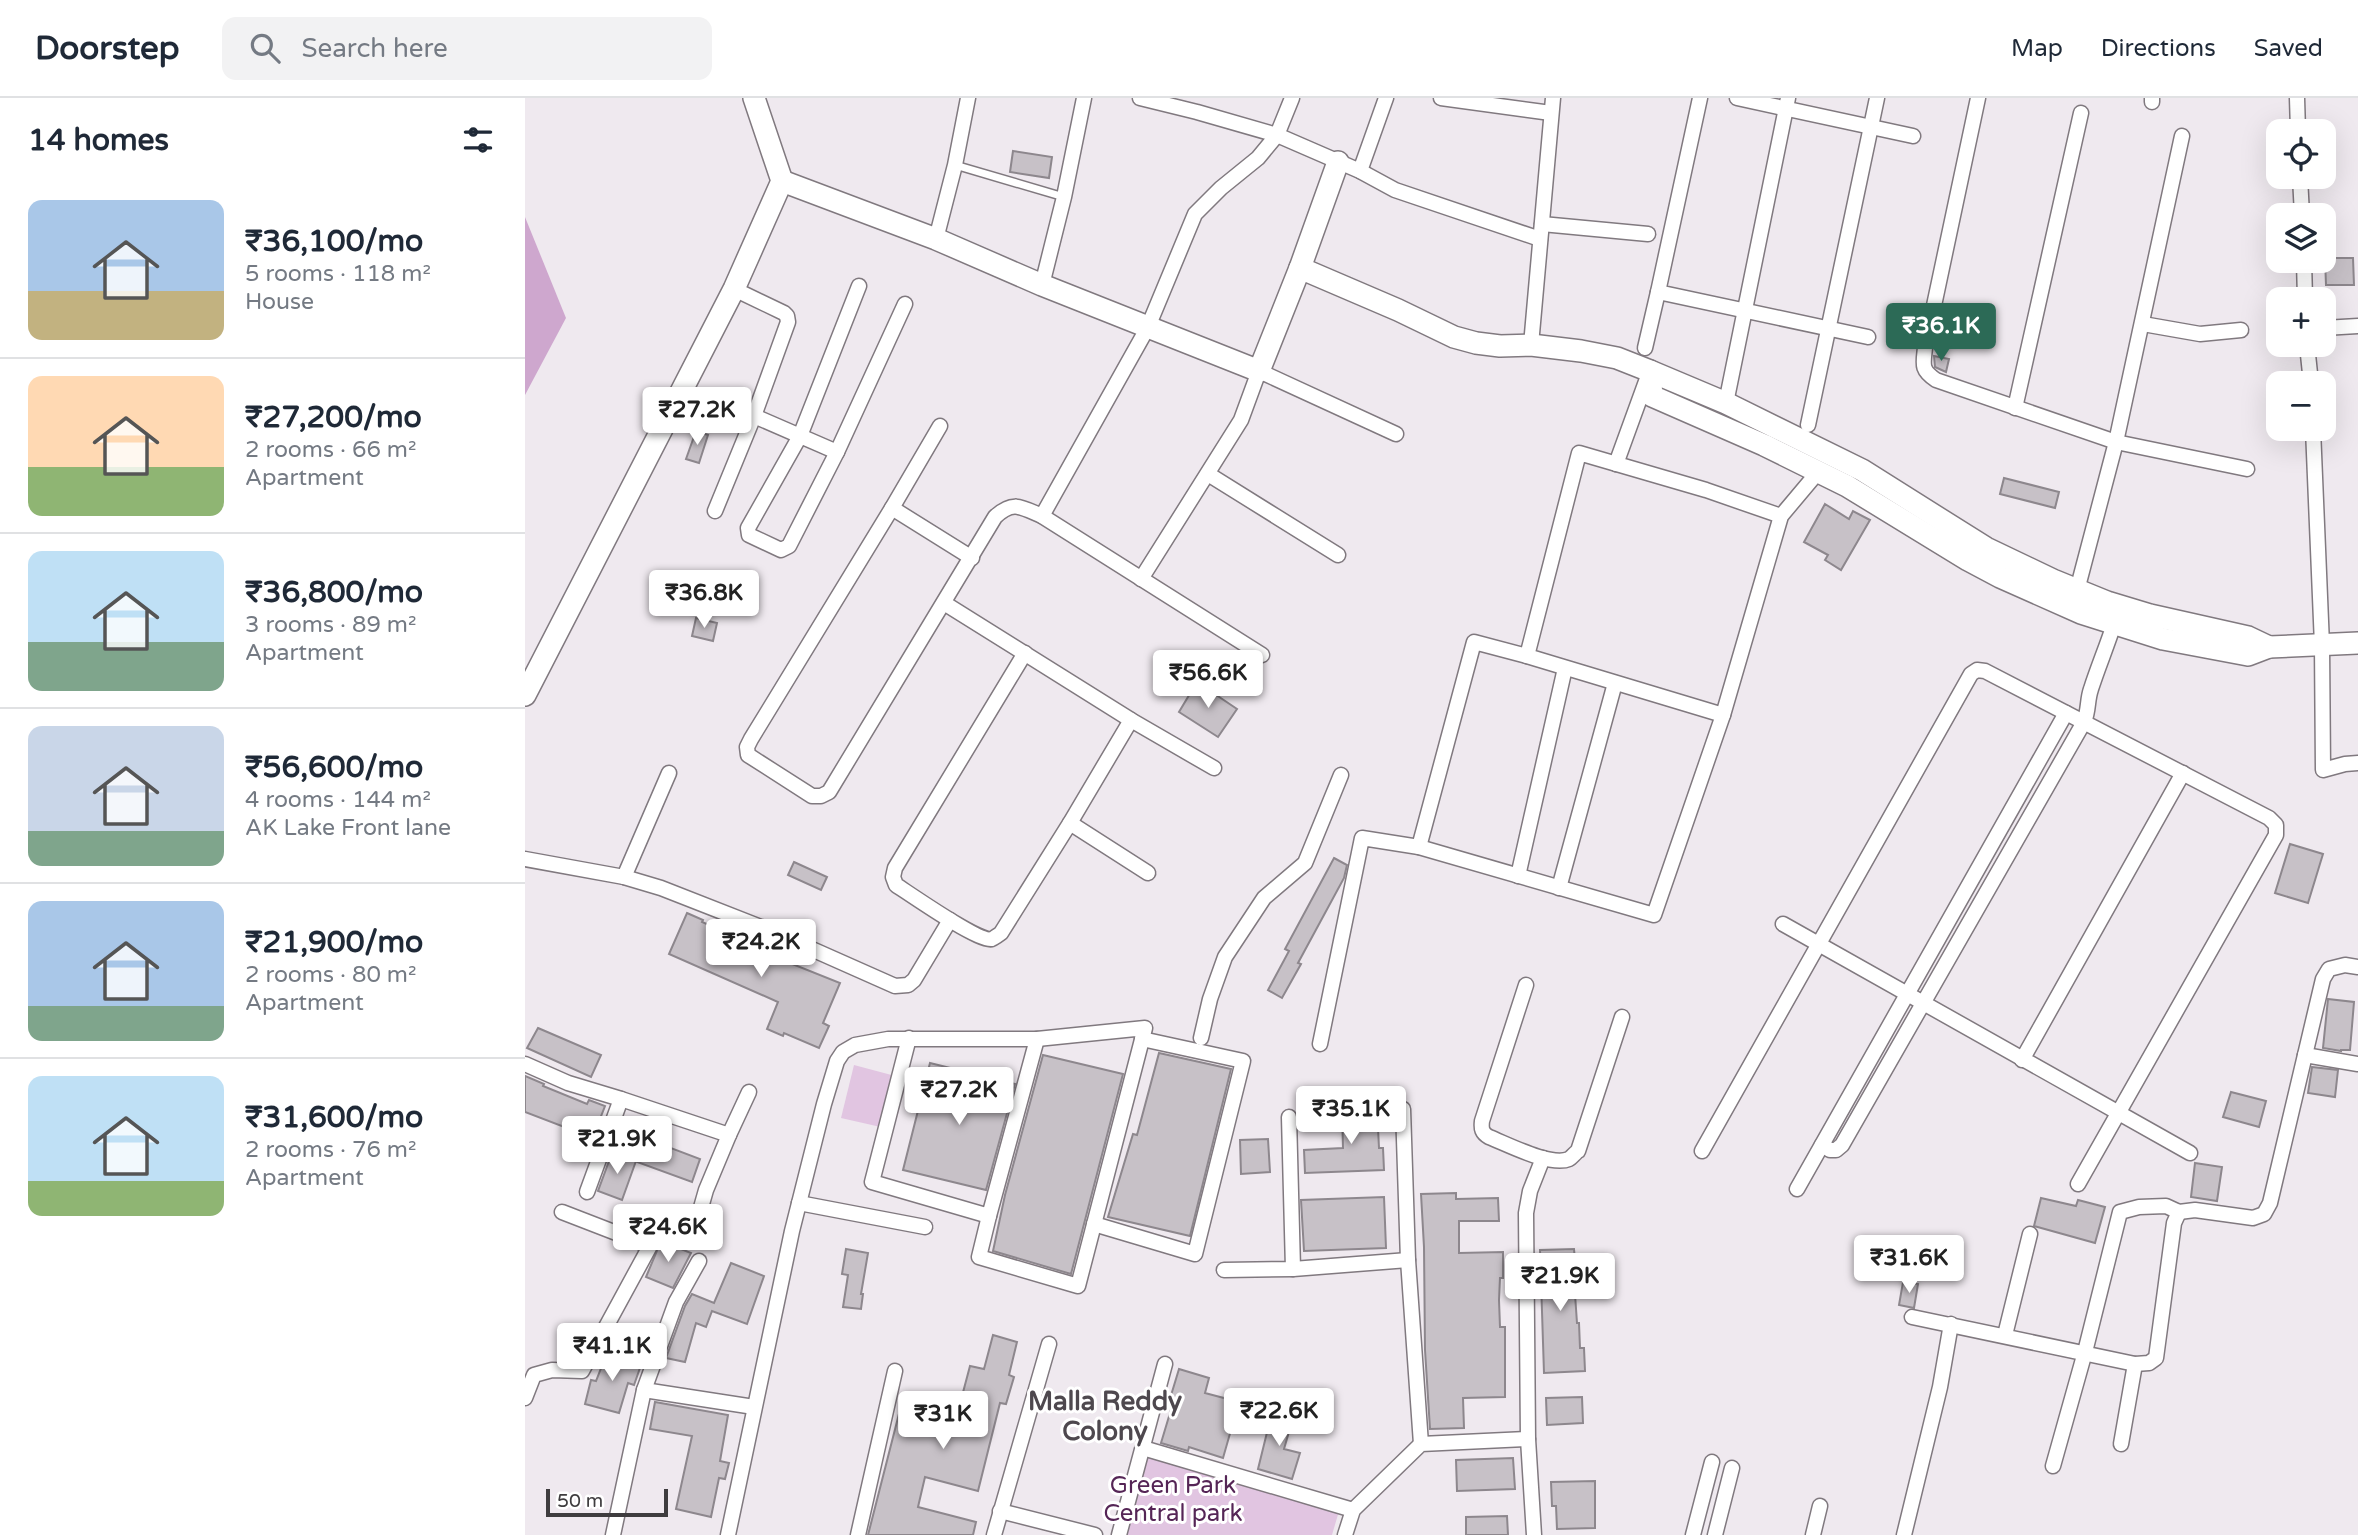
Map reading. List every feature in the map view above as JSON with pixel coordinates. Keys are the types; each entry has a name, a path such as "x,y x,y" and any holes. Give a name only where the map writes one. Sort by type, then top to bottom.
{"street":[{"path":"936,239 955,165 968,98"},
{"path":"1042,285 1064,197 1084,98"},
{"path":"1140,98 1198,105 1277,135 1360,171 1395,190 1541,231 1648,234"},
{"path":"1042,516 1148,327 1195,214 1221,188 1258,158 1277,135 1292,98"},
{"path":"1360,171 1386,98"},
{"path":"1441,98 1551,113"},
{"path":"1531,345 1553,98"},
{"path":"1645,348 1700,98"},
{"path":"1737,98 1787,103 1913,136"},
{"path":"1808,425 1877,98"},
{"path":"1978,98 1923,365 1927,374 1936,380 2116,442 2248,469"},
{"path":"2297,98 2298,119"},
{"path":"525,695 734,289 782,181 759,102"},
{"path":"1726,403 1787,103"},
{"path":"2015,408 2081,113"},
{"path":"2074,599 2116,442 2182,136"},
{"path":"1141,579 1241,420 1338,162"},
{"path":"782,181 936,239 1042,285 1259,371 1396,434"},
{"path":"1300,268 1454,337 1476,343 1500,346 1531,345 1617,358 1726,403 1823,463 1869,498 1968,561 2074,599 2248,637 2269,647"},
{"path":"859,286 800,436 748,531 749,535 781,550 789,546 837,452 905,304"},
{"path":"715,511 754,416 788,322 787,316 734,289"},
{"path":"1658,292 1868,337"},
{"path":"2143,324 2200,334 2241,330"},
{"path":"2336,327 2358,326"},
{"path":"1650,371 1652,396 1764,445 1823,463"},
{"path":"1616,464 1650,371"},
{"path":"680,390 754,416 837,452"},
{"path":"940,426 751,739 747,747 748,755 812,796 829,792 995,517 1005,508 1018,506 1042,516 1262,655"},
{"path":"2314,441 2322,645 2323,770 2358,763"},
{"path":"1527,656 1579,453 1706,490 1781,516"},
{"path":"1319,1044 1362,838 1419,847 1654,915 1723,715 1781,516 1823,463"},
{"path":"1208,474 1338,555"},
{"path":"892,509 972,558"},
{"path":"2074,599 2113,624 2164,639 2248,655 2269,647 2358,643"},
{"path":"944,603 1131,720 1214,768"},
{"path":"1822,1145 1836,1150 1842,1145 2084,722 2089,710 2089,693 2113,624"},
{"path":"1419,847 1474,642 1723,715"},
{"path":"1025,653 895,868 893,877 896,885 950,920 982,939 992,939 1001,933 1131,720"},
{"path":"1518,876 1565,668"},
{"path":"1702,1151 1971,674 1977,670 1985,671 2066,712 2269,818 2276,825 2276,835 2078,1184"},
{"path":"1559,888 1615,683"},
{"path":"1797,1189 2066,712 2075,701 2089,693"},
{"path":"624,877 669,773"},
{"path":"2022,1060 2183,773"},
{"path":"1201,1038 1210,999 1225,957 1264,898 1305,863 1341,775"},
{"path":"1070,823 1148,873"},
{"path":"525,859 624,877 661,888 771,931 895,986 908,985 914,980 950,920"},
{"path":"1783,924 2190,1153"},
{"path":"2053,1466 2085,1352 2119,1212 2139,1207 2165,1206 2179,1213 2195,1210 2253,1218 2263,1214 2270,1203 2323,979 2329,969 2345,965 2358,967"},
{"path":"1526,985 1481,1128 1484,1135 1543,1158 1570,1159 1578,1151 1622,1017"},
{"path":"728,1535 799,1203 837,1061 843,1052 855,1045 909,1038 1037,1039 1145,1028 1078,1286 979,1257 1037,1039"},
{"path":"909,1038 872,1182 989,1216"},
{"path":"1094,1224 1195,1254 1243,1061 1142,1039"},
{"path":"2305,1055 2358,1064"},
{"path":"525,1064 568,1083 729,1135"},
{"path":"698,1218 706,1190 749,1092"},
{"path":"587,1192 621,1098"},
{"path":"1403,1109 1408,1261 1422,1444"},
{"path":"1289,1117 1293,1269"},
{"path":"1534,1535 1528,1438 1526,1213 1530,1191 1543,1158"},
{"path":"799,1203 925,1227"},
{"path":"525,1398 534,1375 552,1370 582,1371 650,1246 562,1213"},
{"path":"1912,1317 2135,1364 2149,1363 2157,1358 2174,1223 2179,1213"},
{"path":"2005,1335 2030,1234"},
{"path":"613,1535 644,1390 676,1302 699,1261"},
{"path":"1224,1270 1293,1269 1408,1261"},
{"path":"1904,1535 1940,1387 1951,1324"},
{"path":"994,1535 1049,1344"},
{"path":"1119,1535 1165,1364"},
{"path":"2121,1444 2135,1364"},
{"path":"858,1535 895,1371"},
{"path":"644,1390 754,1407"},
{"path":"1345,1535 1358,1504 1422,1444 1528,1438"},
{"path":"1143,1448 1358,1504"},
{"path":"1693,1535 1712,1462"},
{"path":"1698,1516 1717,1528 1732,1468"},
{"path":"1813,1535 1820,1506"},
{"path":"1000,1511 1095,1535"}],"lane":[{"path":"955,165 1064,197"}],"green space":[{"path":"854,1065 899,1077 885,1128 841,1118"},
{"name":"Green Park Central park","path":"1147,1455 1339,1511 1332,1535 1125,1535"}],"shaded area":[{"path":"525,217 566,318 525,395"}],"building":[{"path":"1013,151 1052,157 1049,178 1010,172"},
{"path":"2336,258 2353,258 2354,285 2326,285 2326,273 2336,273"},
{"path":"1934,356 1949,359 1946,372 1935,367"},
{"path":"696,431 708,435 699,463 686,459"},
{"path":"2004,478 2059,492 2055,508 2000,494"},
{"path":"1825,504 1849,519 1853,511 1870,520 1841,570 1825,560 1828,555 1804,542"},
{"path":"696,618 717,623 713,641 692,636"},
{"path":"1197,682 1237,709 1218,737 1179,712"},
{"path":"2290,844 2323,854 2308,903 2275,893"},
{"path":"1334,858 1347,865 1344,878 1282,998 1268,990 1289,951 1285,949"},
{"path":"794,862 827,877 821,890 788,875"},
{"path":"687,913 737,937 735,941 840,983 823,1023 829,1026 819,1048 767,1029 778,1002 669,954"},
{"path":"2328,999 2354,1002 2350,1050 2323,1048"},
{"path":"538,1028 601,1055 591,1077 527,1048"},
{"path":"1159,1053 1231,1069 1190,1236 1108,1217 1133,1134 1137,1135"},
{"path":"1043,1055 1123,1074 1071,1274 993,1251 1005,1195"},
{"path":"930,1063 1015,1084 986,1190 903,1170"},
{"path":"2312,1067 2338,1070 2335,1097 2308,1093"},
{"path":"525,1076 587,1104 589,1100 605,1106 596,1129 575,1121 572,1130 525,1112"},
{"path":"2231,1092 2266,1101 2259,1127 2223,1117"},
{"path":"1377,1108 1379,1148 1383,1148 1384,1170 1305,1173 1304,1150 1343,1148 1342,1110"},
{"path":"648,1130 663,1134 660,1144 700,1159 692,1182 637,1162"},
{"path":"1268,1139 1270,1172 1241,1174 1240,1140"},
{"path":"612,1153 636,1161 622,1200 598,1191"},
{"path":"2195,1163 2222,1167 2217,1201 2191,1197"},
{"path":"1456,1193 1456,1199 1498,1198 1499,1221 1459,1221 1459,1253 1503,1252 1503,1278 1500,1278 1499,1300 1500,1327 1505,1327 1505,1397 1463,1398 1464,1428 1430,1429 1421,1194"},
{"path":"1384,1197 1386,1248 1304,1251 1301,1200"},
{"path":"2041,1198 2076,1206 2078,1200 2105,1207 2095,1243 2034,1226"},
{"path":"661,1241 691,1253 673,1288 646,1277"},
{"path":"846,1249 868,1253 861,1309 843,1307 848,1275 842,1274"},
{"path":"1574,1249 1578,1294 1575,1294 1577,1323 1580,1348 1584,1348 1585,1371 1544,1373 1540,1250"},
{"path":"731,1263 764,1276 747,1324 712,1311 706,1327 696,1323 685,1362 666,1358 692,1294 714,1303"},
{"path":"1903,1282 1918,1284 1914,1308 1899,1305"},
{"path":"993,1335 1017,1342 1009,1375 1014,1377 1006,1404 1000,1403 978,1491 925,1477 918,1507 976,1522 973,1535 868,1535 902,1402 957,1415 970,1366 984,1369"},
{"path":"607,1353 641,1365 634,1385 628,1383 619,1413 585,1404 591,1380 596,1381"},
{"path":"1179,1369 1209,1378 1205,1393 1239,1402 1223,1458 1189,1447 1188,1451 1161,1443 1173,1403 1169,1402"},
{"path":"1582,1397 1583,1423 1547,1425 1546,1398"},
{"path":"655,1402 728,1415 720,1461 729,1463 725,1479 719,1478 711,1517 676,1509 692,1436 650,1429"},
{"path":"1272,1412 1293,1418 1284,1449 1300,1453 1292,1479 1258,1469"},
{"path":"1513,1458 1515,1489 1457,1491 1456,1460"},
{"path":"1595,1481 1595,1528 1557,1529 1551,1482"},
{"path":"1507,1516 1508,1535 1466,1535 1466,1517"}],"district":[{"name":"Malla Reddy Colony","path":"1105,1416"}]}
